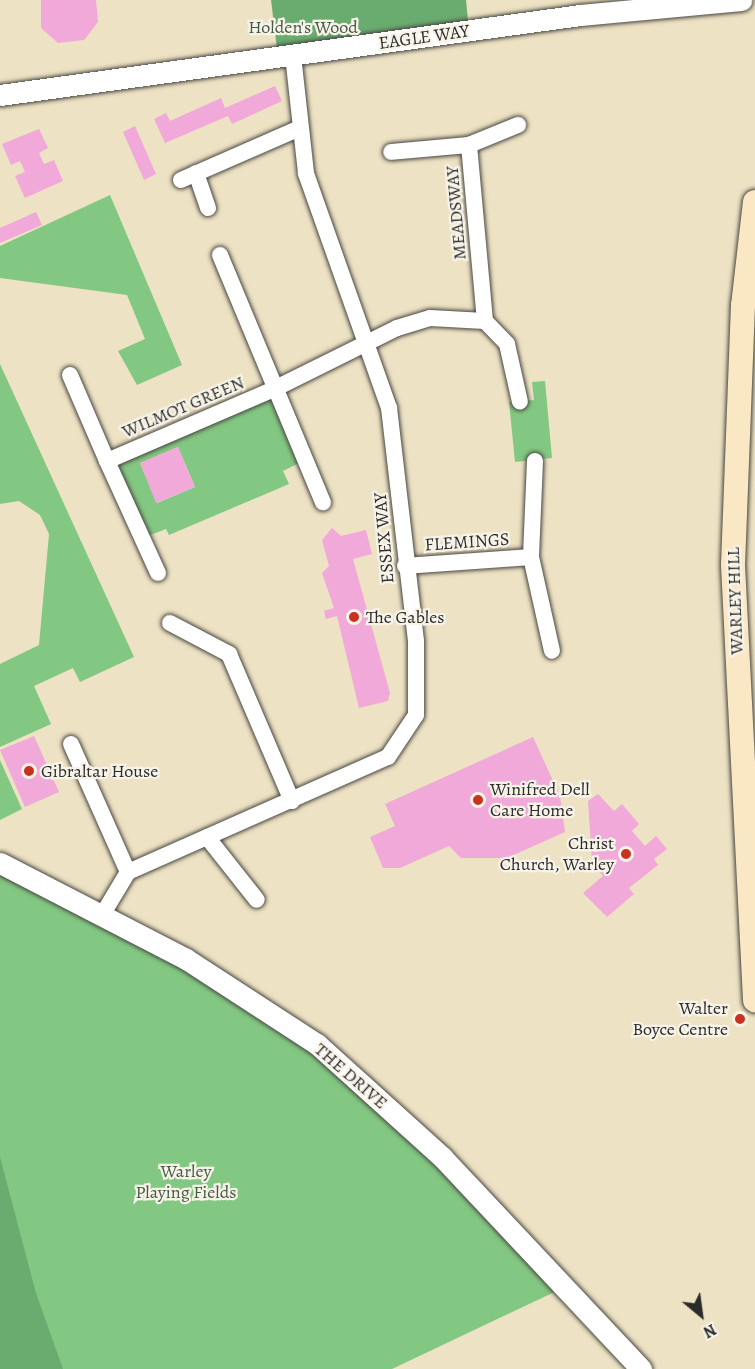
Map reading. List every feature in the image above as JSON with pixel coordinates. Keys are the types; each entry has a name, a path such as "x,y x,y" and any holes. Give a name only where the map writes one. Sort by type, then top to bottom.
{"main road":[{"name":"WARLEY HILL","path":"754,216 746,419 733,565 755,1000"}],"street":[{"name":"EAGLE WAY","path":"0,95 580,15 741,0"},
{"name":"ESSEX WAY","path":"128,872 388,757 416,715 416,641 405,566 389,408 306,173 293,55"},
{"path":"469,145 518,125"},
{"path":"208,208 188,176 300,128"},
{"name":"MEADSWAY","path":"391,152 469,145 485,321"},
{"path":"220,255 274,389 323,501"},
{"path":"367,341 430,318 485,321 507,344 519,402"},
{"name":"WILMOT GREEN","path":"107,460 274,389 367,341"},
{"name":"WILMOT GREEN","path":"70,375 158,573"},
{"path":"535,461 531,556 552,651"},
{"name":"FLEMINGS","path":"405,566 531,556"},
{"path":"170,623 229,654 292,801"},
{"path":"71,744 128,872 101,917"},
{"path":"207,837 257,900"},
{"name":"THE DRIVE","path":"0,863 186,959 316,1044 442,1157 641,1369"}],"green space":[{"name":"Holden's Wood","path":"271,0 466,0 469,31 278,57"},
{"path":"110,195 182,365 137,385 118,351 145,339 127,295 0,278 0,246"},
{"path":"0,364 134,657 80,682 73,668 34,686 51,724 0,747 0,664 39,645 49,534 40,515 19,501 0,504"},
{"path":"545,381 552,458 515,462 509,402 534,400 532,382"},
{"path":"270,397 299,463 283,471 289,484 169,535 166,529 148,536 113,465","holes":["178,447 195,487 157,503 140,463"]},
{"path":"0,760 22,809 0,820"},
{"name":"Warley Playing Fields","path":"0,863 317,1044 563,1288 392,1369 0,1369"},
{"path":"0,1157 36,1293 63,1369 0,1369"}],"building":[{"path":"41,0 96,0 98,22 84,40 58,43 41,28"},
{"path":"275,86 282,101 232,124 228,116 165,143 154,119 166,113 170,121 221,98 225,108"},
{"path":"135,126 156,174 144,180 123,132"},
{"path":"39,129 48,148 39,153 44,164 54,160 63,181 25,198 15,176 25,172 20,161 11,165 2,144"},
{"path":"36,212 42,225 0,243 0,228"},
{"path":"178,447 195,487 156,503 140,463"},
{"name":"The Gables","path":"332,528 341,536 366,530 372,554 353,559 390,693 388,701 359,708 337,616 326,619 324,611 334,608 322,573 329,566 322,540"},
{"name":"Gibraltar House","path":"34,736 59,792 25,807 0,750"},
{"name":"Winifred Dell Care Home","path":"533,737 560,796 565,832 507,858 461,858 449,846 400,868 383,868 370,837 395,826 385,804"},
{"name":"Christ Church, Warley","path":"598,794 614,811 622,804 639,824 632,831 645,846 656,836 667,849 654,859 658,865 629,888 634,894 607,917 583,893 603,876 592,862 588,801"}],"place":[{"name":"The Gables","path":"354,617"},
{"name":"Gibraltar House","path":"29,771"},
{"name":"Winifred Dell Care Home","path":"478,800"},
{"name":"Christ Church, Warley","path":"626,854"},
{"name":"Walter Boyce Centre","path":"740,1019"}]}
